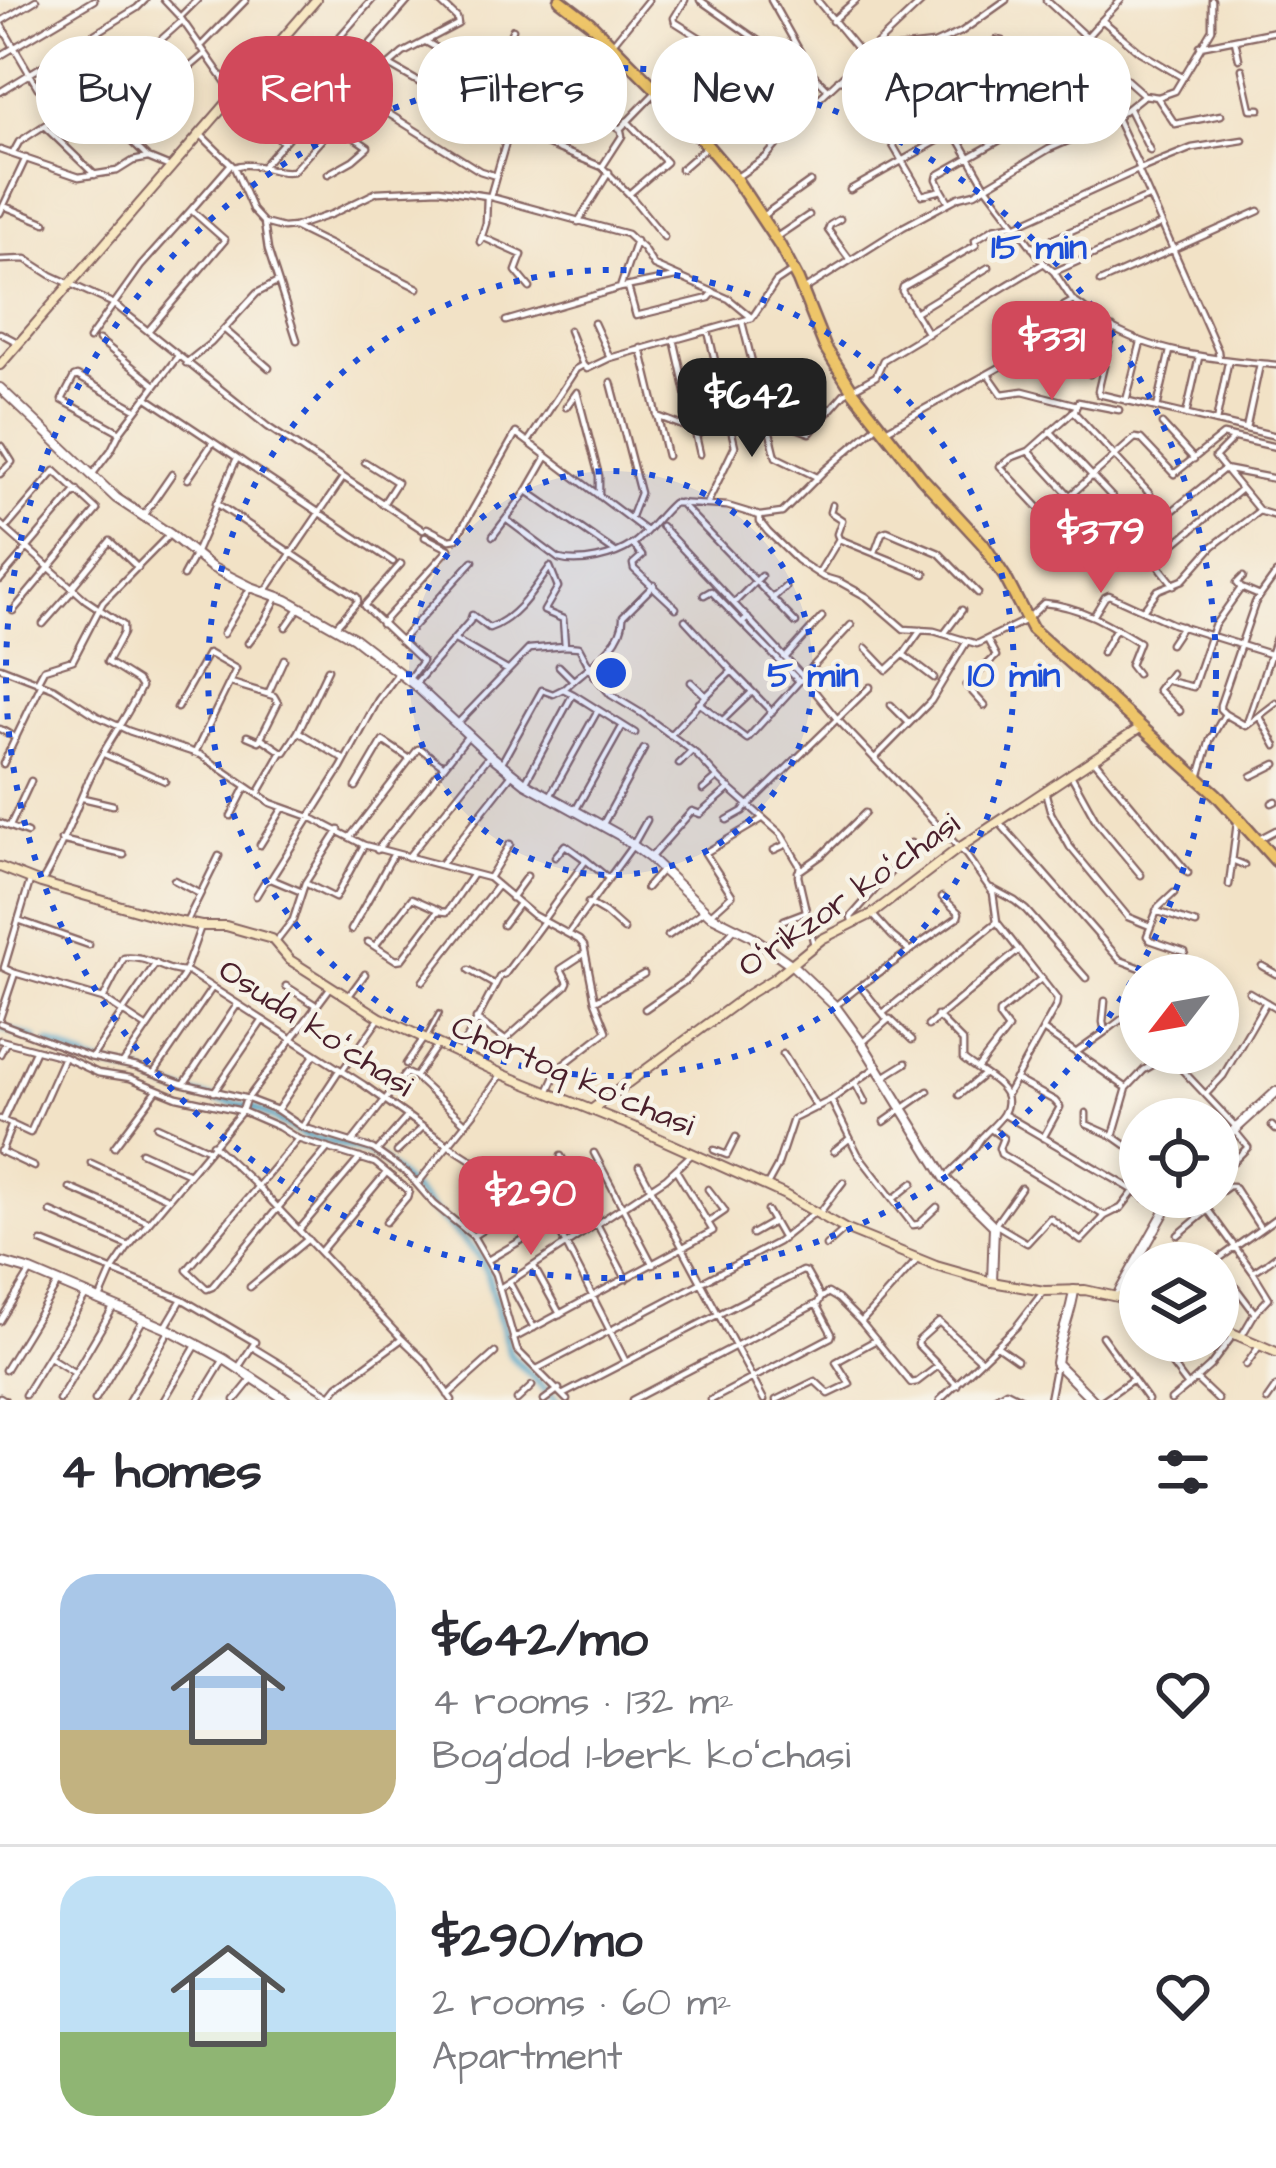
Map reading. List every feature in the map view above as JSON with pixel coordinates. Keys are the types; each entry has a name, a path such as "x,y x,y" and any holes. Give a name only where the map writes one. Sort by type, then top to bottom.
{"main road":[{"path":"285,36 316,0"},
{"path":"560,0 602,36"},
{"path":"627,62 651,85"},
{"path":"0,365 218,112"},
{"path":"708,145 775,238 825,346 852,390 982,544 1026,620 1199,778 1276,861"},
{"name":"Oʻrikzor koʻchasi","path":"591,1110 814,945 872,914 959,848 1139,728"},
{"name":"Chortoq koʻchasi","path":"0,866 36,881 186,923 226,926 276,942 290,960 380,1018 766,1186 845,1228 918,1259 992,1282 1117,1296"},
{"path":"1239,1335 1276,1352"}],"street":[{"path":"36,0 0,23 36,84"},
{"path":"0,56 94,0"},
{"path":"0,92 146,0"},
{"path":"164,0 218,73"},
{"path":"163,36 197,0"},
{"path":"200,46 246,0"},
{"path":"340,36 372,0"},
{"path":"377,36 409,0"},
{"path":"435,36 458,22 447,3 437,0"},
{"path":"619,36 648,0"},
{"path":"685,0 675,22 697,36"},
{"path":"700,0 754,36"},
{"path":"771,0 812,73 828,89"},
{"path":"817,0 845,36"},
{"path":"832,22 856,0"},
{"path":"885,36 924,0"},
{"path":"838,80 864,82 898,48 934,44 961,32 1006,0"},
{"path":"1046,0 1085,36"},
{"path":"1089,36 1121,0"},
{"path":"1131,84 1144,95 1157,97 1175,91 1213,26 1212,0"},
{"path":"1102,20 1140,52 1182,77"},
{"path":"510,36 513,28"},
{"path":"1200,46 1276,31"},
{"path":"1235,40 1239,58"},
{"path":"194,63 205,54"},
{"path":"1242,69 1251,109 1260,109"},
{"path":"818,100 842,76"},
{"path":"1131,107 1144,95"},
{"path":"629,194 666,161 627,121 651,97"},
{"path":"1157,97 1175,124 1221,115"},
{"path":"1131,113 1150,151"},
{"path":"393,117 480,171 496,176"},
{"path":"13,153 19,142 36,131"},
{"path":"199,134 233,166 264,223 297,340"},
{"path":"928,334 903,287 976,245 975,240 994,228 1015,225 1192,148 1243,140"},
{"path":"62,144 94,175"},
{"path":"133,144 148,158 170,167"},
{"path":"261,168 281,144"},
{"path":"88,338 141,266 233,166 293,171 317,144"},
{"path":"328,175 368,147 364,144"},
{"path":"506,144 488,197 481,239 522,255 516,271 530,288"},
{"path":"546,144 610,172 664,237"},
{"path":"602,167 617,144"},
{"path":"734,178 764,160 778,144"},
{"path":"892,144 922,195 942,190"},
{"path":"850,190 932,144"},
{"path":"961,144 985,185 1073,301 1098,320 1170,351 1276,365"},
{"path":"949,202 938,176 994,144"},
{"path":"802,291 903,227 1064,144"},
{"path":"1128,144 1220,359"},
{"path":"681,169 708,145"},
{"path":"0,150 74,177 117,171 148,158"},
{"path":"26,158 2,209 46,223"},
{"path":"578,222 610,172"},
{"path":"761,217 810,182"},
{"path":"264,223 294,227 377,192 439,189 488,197 619,231 636,242 654,266 729,299 752,318"},
{"path":"1032,248 1150,196"},
{"path":"148,331 225,241 191,209"},
{"path":"1100,282 1259,211"},
{"path":"775,238 809,215"},
{"path":"840,219 828,229 850,260"},
{"path":"1054,272 1162,224"},
{"path":"294,227 418,288"},
{"path":"636,242 624,287 636,316 710,298 714,292"},
{"path":"0,260 24,258 114,304 268,427 449,549 381,624"},
{"path":"657,416 705,432 725,409 810,433 836,401 876,376 883,360 1044,263"},
{"path":"915,312 989,267"},
{"path":"569,330 587,369 641,348 752,318 776,282 794,271"},
{"path":"506,321 676,277"},
{"path":"186,363 225,330 257,293 278,282"},
{"path":"507,520 559,559 578,562 633,544 670,504 737,508 760,516 785,512 817,477 881,428 1038,345 1064,306 1073,301"},
{"path":"1090,374 1098,320"},
{"path":"742,322 764,410 809,428"},
{"path":"594,323 610,358"},
{"path":"1112,328 1098,392 1276,434"},
{"path":"225,330 269,368"},
{"path":"707,504 735,448 708,331"},
{"path":"0,333 19,343"},
{"path":"99,340 155,386"},
{"path":"674,340 700,454"},
{"path":"1126,401 1141,342"},
{"path":"641,348 667,456"},
{"path":"1157,408 1170,351"},
{"path":"92,475 178,356"},
{"path":"1186,415 1199,357"},
{"path":"1216,422 1229,360"},
{"path":"1246,429 1260,363"},
{"path":"528,442 568,379 583,365"},
{"path":"754,371 800,391"},
{"path":"988,374 1002,394 1023,391 1075,408 1150,494"},
{"path":"120,432 62,400 74,377 136,409"},
{"path":"610,382 640,493 630,519"},
{"path":"0,388 116,498 212,567 336,626 399,672 525,783 603,824 650,858 707,912 792,964 835,1006 862,1043 945,1178 994,1225 1027,1243 1050,1218 1081,1241 1105,1216 1119,1209"},
{"path":"566,407 577,392 600,481 599,496"},
{"path":"146,397 397,563 364,605 422,661 411,682"},
{"path":"1079,551 1000,466 1028,451 1080,402 1119,410"},
{"path":"766,417 776,457 817,477"},
{"path":"1162,424 1194,459"},
{"path":"1050,431 1128,514"},
{"path":"425,532 456,539 516,433 646,531"},
{"path":"1047,517 1137,437 1173,473 1223,435 1276,447"},
{"path":"1234,437 1214,455 1259,511 1276,516"},
{"path":"188,479 213,442"},
{"path":"0,475 12,462 2,446"},
{"path":"1028,451 1104,533"},
{"path":"183,576 237,458"},
{"path":"493,536 546,458"},
{"path":"365,463 397,482 383,504"},
{"path":"1224,469 1276,479"},
{"path":"1138,539 1224,469"},
{"path":"13,611 50,567 97,512 56,471 3,526 50,567 73,588 120,621 124,628 107,662 141,687 81,798 57,857 36,881 4,968 103,999 147,1028"},
{"path":"142,516 172,475"},
{"path":"265,592 343,478"},
{"path":"1159,487 1128,514 1127,523 1174,585"},
{"path":"1155,560 1241,489"},
{"path":"0,580 77,490"},
{"path":"527,491 615,552"},
{"path":"217,503 358,599 336,626"},
{"path":"680,503 796,623"},
{"path":"818,574 838,539 842,520 830,512 832,505"},
{"path":"1143,610 1158,590 1185,578 1210,548 1259,511"},
{"path":"760,516 768,532 797,560 864,596 904,629 944,634 966,643 988,641 1026,620 1045,602 1094,616 1140,644 1130,665 1137,674"},
{"path":"662,526 991,888 1026,910 1086,978"},
{"path":"875,553 887,531 939,553 979,593"},
{"path":"3,764 44,669 73,660 115,587 170,534"},
{"path":"838,539 925,574"},
{"path":"43,624 110,541 138,568"},
{"path":"633,544 642,556 634,569 676,608"},
{"path":"411,682 472,615 489,628 502,624 559,559"},
{"path":"400,641 472,561"},
{"path":"550,567 558,585 544,611 563,619 565,646"},
{"path":"1246,727 1220,710 1220,705 1260,596 1276,574"},
{"path":"734,603 761,576"},
{"path":"1243,577 1237,583 1241,588 1260,596"},
{"path":"501,764 541,692 564,689 609,648 623,630 624,615 653,585"},
{"path":"224,634 251,587"},
{"path":"772,599 785,587"},
{"path":"1164,680 1193,687 1218,617 1241,588"},
{"path":"704,595 711,591 745,620 801,679"},
{"path":"1094,616 1107,595 1182,626 1273,654"},
{"path":"248,643 278,596"},
{"path":"286,627 300,607"},
{"path":"944,634 962,610"},
{"path":"785,658 822,617"},
{"path":"685,620 772,712"},
{"path":"699,703 747,739 851,625"},
{"path":"1170,644 1182,626"},
{"path":"1102,653 1116,628"},
{"path":"866,649 886,670 921,631"},
{"path":"1246,727 1276,638"},
{"path":"454,639 507,670"},
{"path":"985,706 966,684 996,656 988,641"},
{"path":"875,758 931,701 966,643"},
{"path":"458,724 530,648 579,647 610,695 692,751 787,844 800,866 814,945"},
{"path":"177,708 208,653 236,669 196,753"},
{"path":"903,655 934,678"},
{"path":"268,694 284,658"},
{"path":"559,666 573,680"},
{"path":"0,667 39,682 121,727 196,753 283,808 364,845 489,878 518,905 581,942 607,1032 560,1068 548,1093"},
{"path":"258,794 298,732 328,669"},
{"path":"670,735 732,670"},
{"path":"256,896 399,672"},
{"path":"1171,673 1158,690 1180,711"},
{"path":"231,682 268,694 278,703 258,741 247,736"},
{"path":"691,682 706,696"},
{"path":"727,820 748,806 870,686"},
{"path":"564,689 634,733"},
{"path":"723,720 752,692"},
{"path":"525,783 573,694"},
{"path":"1246,727 1276,703"},
{"path":"891,705 910,723"},
{"path":"549,798 598,710"},
{"path":"1199,778 1210,740 1225,714"},
{"path":"1260,716 1276,746"},
{"path":"575,811 623,726"},
{"path":"0,729 16,738"},
{"path":"298,732 345,760"},
{"path":"377,850 468,734"},
{"path":"261,737 281,752"},
{"path":"356,787 383,741 410,759"},
{"path":"350,838 420,748 444,766"},
{"path":"603,824 644,749"},
{"path":"679,764 692,751"},
{"path":"104,754 165,781"},
{"path":"408,857 490,755"},
{"path":"1094,760 1188,873"},
{"path":"1252,776 1276,764"},
{"path":"440,865 513,773"},
{"path":"1071,775 1097,822 1142,875"},
{"path":"703,790 718,777"},
{"path":"10,826 32,781"},
{"path":"231,816 246,787"},
{"path":"650,858 692,811 700,814 730,788"},
{"path":"1045,791 1072,851 1126,915 1150,926"},
{"path":"81,798 112,805"},
{"path":"260,845 283,808"},
{"path":"798,872 865,813"},
{"path":"1229,885 1238,818"},
{"path":"668,936 732,895 705,853 762,819"},
{"path":"568,934 647,820"},
{"path":"998,821 1119,959"},
{"path":"0,823 27,833"},
{"path":"276,942 296,915 305,883 339,830"},
{"path":"1257,840 1276,830"},
{"path":"61,840 124,854"},
{"path":"854,924 852,916 911,843"},
{"path":"489,878 510,844"},
{"path":"555,857 566,844 608,878"},
{"path":"774,850 787,844"},
{"path":"305,883 335,898 364,845"},
{"path":"351,930 393,855"},
{"path":"186,923 219,856"},
{"path":"459,1054 495,985 586,860"},
{"path":"1232,860 1244,865"},
{"path":"646,888 662,870"},
{"path":"440,910 399,961 371,944 412,898 447,912 472,874"},
{"path":"511,898 527,875"},
{"path":"271,879 302,892"},
{"path":"174,880 200,894"},
{"path":"423,981 497,884"},
{"path":"945,1178 1003,1114 1006,1096 1058,999 997,922 991,888"},
{"path":"1174,893 1156,911 1148,939 1185,952"},
{"path":"835,1006 959,915 943,897"},
{"path":"589,903 625,930"},
{"path":"503,926 518,905"},
{"path":"1156,911 1196,924"},
{"path":"784,920 805,912"},
{"path":"872,914 910,951"},
{"path":"18,920 89,945"},
{"path":"885,1015 997,922"},
{"path":"122,1064 183,976 201,926"},
{"path":"646,1009 688,979 736,927"},
{"path":"928,1026 1019,950"},
{"path":"476,1019 505,1040 566,986 561,969 584,954"},
{"path":"94,1054 156,963 140,956 123,959 103,999"},
{"name":"Osuda koʻchasi","path":"156,963 188,972 448,1145 547,1203 626,1362"},
{"path":"1262,965 1276,974"},
{"path":"469,970 495,985"},
{"path":"15,973 0,1020 90,1057 214,1093 244,1105 298,1139 375,1163 409,1193 386,1222"},
{"path":"349,997 365,974"},
{"path":"596,1000 644,974"},
{"path":"976,1070 1007,1031 999,1012 1042,978"},
{"path":"99,1301 129,1246 244,1105 332,985"},
{"path":"286,986 317,1006"},
{"path":"861,986 912,1040"},
{"path":"153,1074 212,988"},
{"path":"1250,992 1276,1008"},
{"path":"1105,1001 1105,1032"},
{"path":"1206,1094 1223,1076 1266,1002"},
{"path":"184,1084 237,1005"},
{"path":"406,1064 439,1014"},
{"path":"862,1043 887,1022 885,1015"},
{"path":"937,1016 963,1042 963,1059 1006,1096"},
{"path":"302,1127 380,1018"},
{"path":"214,1093 263,1020"},
{"path":"1077,1052 1119,1021"},
{"path":"1042,1030 1127,1088"},
{"path":"0,1054 3,1041 98,1073 130,1078 177,1097 277,1110 302,1127 376,1151 470,1233 500,1288 520,1354 562,1394"},
{"path":"415,1077 438,1044"},
{"path":"34,1051 2,1119 30,1132 64,1058"},
{"path":"277,1110 315,1054"},
{"path":"783,1054 818,1108"},
{"path":"885,1076 906,1063"},
{"path":"766,1186 796,1116 818,1108 878,1066"},
{"path":"352,1142 406,1072 465,1123"},
{"path":"417,1184 502,1074"},
{"path":"1113,1136 1127,1088 1140,1074"},
{"path":"1189,1074 1209,1098"},
{"path":"959,1095 983,1075"},
{"path":"1015,1079 1060,1107 1043,1138"},
{"path":"855,1083 865,1102"},
{"path":"113,1147 157,1090"},
{"path":"884,1121 928,1091"},
{"path":"1239,1125 1276,1092"},
{"path":"831,1100 849,1139 914,1225 937,1208"},
{"path":"1086,1113 1086,1124 1119,1140"},
{"path":"1003,1114 1119,1182"},
{"path":"376,1151 408,1117"},
{"path":"12,1124 0,1152 34,1167"},
{"path":"158,1126 210,1146 257,1186 418,1352 450,1398 495,1353"},
{"path":"398,1152 423,1127"},
{"path":"992,1130 1003,1138 1001,1154 1105,1216"},
{"path":"721,1167 736,1137"},
{"path":"298,1139 187,1270 209,1289 328,1148"},
{"path":"834,1151 849,1139"},
{"path":"714,1150 727,1155"},
{"path":"141,1152 188,1173"},
{"path":"594,1153 653,1264"},
{"path":"500,1288 651,1188 692,1154"},
{"path":"561,1156 626,1279"},
{"path":"299,1230 360,1158"},
{"path":"91,1163 167,1198"},
{"path":"639,1166 764,1400"},
{"path":"513,1340 712,1233 676,1170"},
{"path":"320,1252 387,1172"},
{"path":"470,1233 504,1180"},
{"path":"536,1370 784,1239 816,1214 843,1182"},
{"path":"892,1199 913,1183"},
{"path":"70,1188 149,1222"},
{"path":"992,1282 994,1225 1021,1188"},
{"path":"708,1189 725,1210 709,1222"},
{"path":"1239,1195 1261,1228"},
{"path":"470,1233 534,1197"},
{"path":"1178,1235 1208,1210 1230,1242"},
{"path":"767,1211 784,1239"},
{"path":"51,1212 129,1246"},
{"path":"1117,1296 1161,1218"},
{"path":"1239,1243 1276,1218"},
{"path":"488,1260 553,1222"},
{"path":"752,1234 773,1222"},
{"path":"826,1246 845,1228"},
{"path":"250,1287 308,1239"},
{"path":"42,1242 182,1299 255,1342 238,1368"},
{"path":"1239,1254 1269,1296 1239,1334"},
{"path":"1252,1272 1276,1256"},
{"path":"861,1322 918,1259"},
{"path":"0,1262 167,1329 224,1359 273,1397 286,1400"},
{"path":"534,1267 560,1314"},
{"path":"0,1321 31,1271"},
{"path":"547,1398 806,1272 831,1337 711,1400"},
{"path":"509,1282 534,1328"},
{"path":"5,1370 58,1283"},
{"path":"1049,1400 1059,1342 1075,1290"},
{"path":"940,1400 1016,1327 1044,1291"},
{"path":"1239,1292 1255,1313"},
{"path":"632,1400 829,1294 861,1322 913,1383 938,1366"},
{"path":"25,1395 86,1295"},
{"path":"129,1400 182,1299"},
{"path":"59,1400 113,1308"},
{"path":"95,1400 143,1320"},
{"path":"957,1385 917,1344 937,1322 982,1361"},
{"path":"1102,1336 1148,1400"},
{"path":"252,1347 329,1397 402,1339"},
{"path":"776,1400 792,1397 815,1382 830,1394 850,1384 836,1363 876,1340"},
{"path":"164,1400 197,1344"},
{"path":"1246,1365 1260,1345"},
{"path":"997,1346 1017,1360"},
{"path":"49,1357 75,1373"},
{"path":"199,1400 224,1359"},
{"path":"1170,1362 1188,1386"},
{"path":"1171,1400 1214,1362"},
{"path":"1056,1363 1094,1400"},
{"path":"235,1400 252,1378"},
{"path":"1196,1378 1218,1400"},
{"path":"1103,1400 1133,1379"},
{"path":"517,1400 532,1386"},
{"path":"1267,1400 1276,1388"},
{"path":"991,1400 1010,1391 1024,1400"}],"waterway":[{"path":"0,1027 36,1039"},
{"path":"49,1043 92,1063 141,1074 172,1090 252,1107 303,1135 381,1159 478,1255 510,1355 556,1400"}]}
